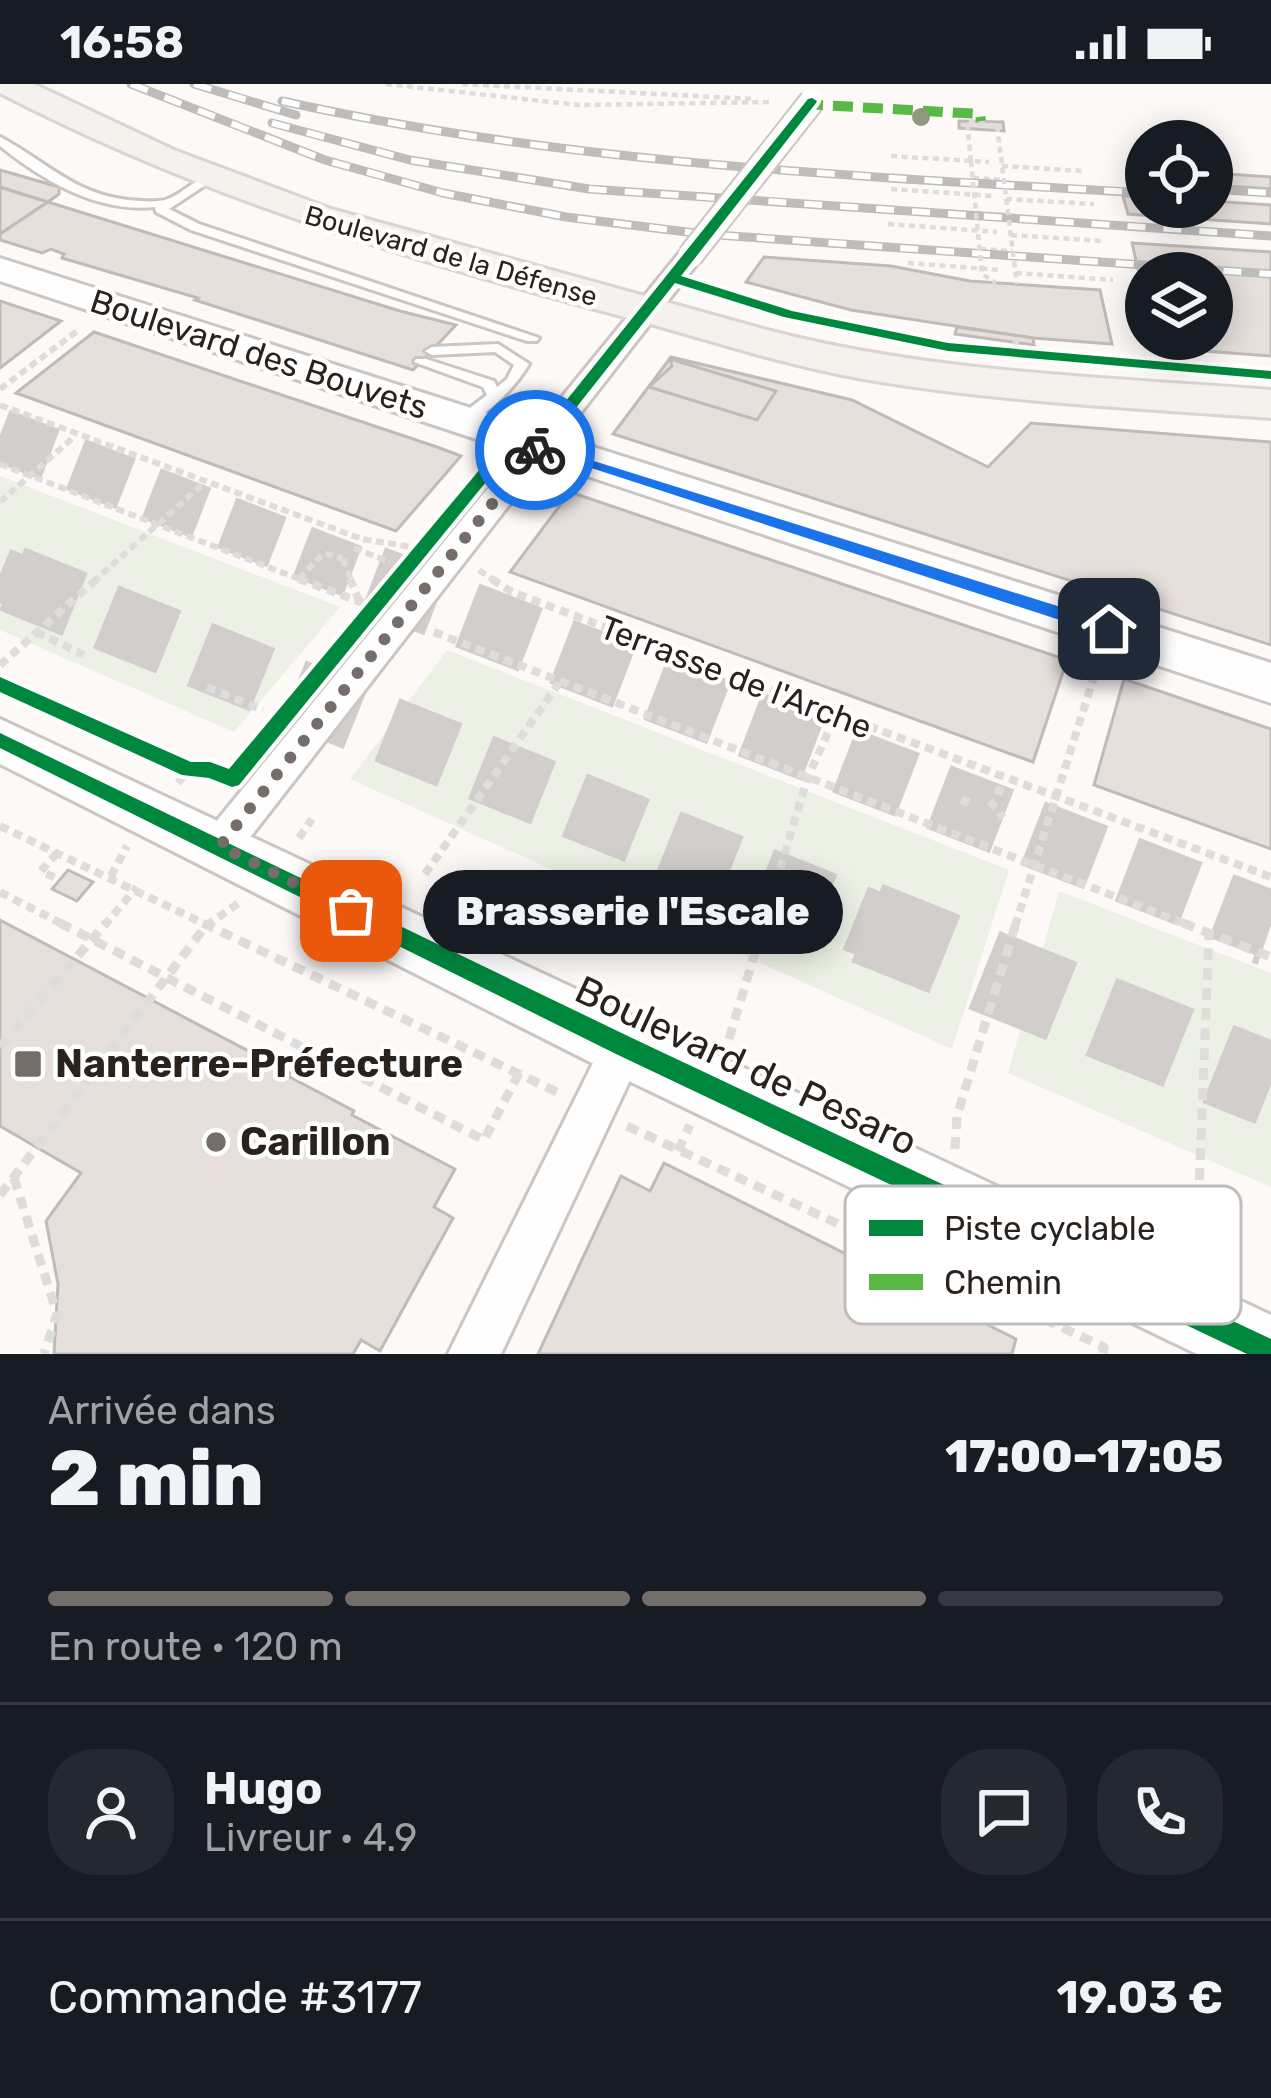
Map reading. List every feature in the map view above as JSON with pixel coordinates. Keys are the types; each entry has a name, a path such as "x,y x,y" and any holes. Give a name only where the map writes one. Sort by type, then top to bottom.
{"main road":[{"name":"Boulevard de la Défense","path":"8,84 206,180 380,239 861,365 970,380 1271,404"},
{"name":"Boulevard des Bouvets","path":"0,269 1271,683"},
{"name":"Boulevard de Pesaro","path":"0,740 920,1186"},
{"name":"Boulevard de Pesaro","path":"1212,1324 1271,1352"}],"street":[{"path":"220,846 812,101"},
{"path":"474,1354 624,1046"}],"lane":[{"path":"0,140 37,171 134,205 164,203 206,180"},
{"path":"164,203 160,209 166,216 195,227 532,338"},
{"path":"462,421 495,398 520,374 519,358 497,347 426,356 489,384 495,398"}],"path":[{"path":"386,84 461,98 664,107 792,100 462,84"},
{"path":"720,97 728,84"},
{"path":"996,283 980,249 975,161 967,121 997,126 1010,197 1017,284"},
{"path":"891,156 989,162"},
{"path":"1005,165 1083,170"},
{"path":"973,178 1004,180"},
{"path":"891,189 993,196"},
{"path":"1010,197 1094,202"},
{"path":"976,213 1008,215"},
{"path":"888,224 997,232"},
{"path":"1014,233 1102,239"},
{"path":"980,249 1013,251"},
{"path":"908,263 1002,270"},
{"path":"1019,271 1113,277"},
{"path":"0,389 79,330"},
{"path":"988,352 1021,351 1017,336"},
{"path":"0,405 362,539 417,548"},
{"path":"0,502 75,436"},
{"path":"0,464 369,605"},
{"path":"0,665 204,483"},
{"path":"362,627 393,578 438,532"},
{"path":"343,559 362,539"},
{"path":"354,548 393,578"},
{"path":"298,579 324,553 343,559"},
{"path":"343,559 359,602"},
{"path":"427,629 1271,957"},
{"path":"36,632 84,655"},
{"path":"953,1186 957,1116 1098,662"},
{"path":"425,874 559,683"},
{"path":"207,687 262,710"},
{"path":"729,1039 807,779 836,715"},
{"path":"177,784 189,770"},
{"path":"995,789 1010,794"},
{"path":"963,805 969,793"},
{"path":"1055,797 1271,877"},
{"path":"990,801 1003,818"},
{"path":"299,838 312,819"},
{"path":"0,826 137,887 568,1098"},
{"path":"57,853 41,871 60,880"},
{"path":"0,1047 137,887"},
{"path":"0,892 484,1140 520,1073"},
{"path":"0,1195 208,923 243,900"},
{"path":"1199,1186 1209,934"},
{"path":"625,1125 845,1227"},
{"path":"14,1177 57,1315 44,1354"},
{"path":"1054,1324 1104,1347 1103,1354"}],"shaded area":[{"path":"0,476 340,607 234,732 0,630"},
{"path":"447,650 1009,870 952,1049 350,779"},
{"path":"1059,891 1271,973 1271,1187 1008,1073"}],"building":[{"path":"959,121 1003,122 1004,131 959,128"},
{"path":"0,170 59,187 59,194 48,202 0,187"},
{"path":"1233,174 1271,177 1271,189 1233,186"},
{"path":"0,187 18,193 48,202 0,234"},
{"path":"48,202 456,325 413,370 62,258 64,254 51,249 42,253 0,240 0,234"},
{"path":"1233,202 1271,205 1271,224 1233,221"},
{"path":"1132,243 1271,252 1271,356 1233,353 1233,252 1134,252"},
{"path":"764,257 891,266 970,281 1100,290 1112,344 1033,338 851,310 746,282"},
{"path":"0,301 61,321 0,368"},
{"path":"957,327 1033,338 1034,345 955,334"},
{"path":"94,332 461,456 396,531 16,393"},
{"path":"671,357 852,400 988,467 1031,423 1271,442 1271,645 613,434"},
{"path":"670,359 776,391 757,420 649,387 672,366"},
{"path":"570,492 1067,660 1033,762 510,572"},
{"path":"1124,679 1271,729 1271,849 1094,785"},
{"path":"68,870 93,882 77,901 52,889"},
{"name":"Carillon","path":"0,920 290,1073 288,1076 354,1111 352,1115 455,1169 434,1207 453,1218 380,1351 361,1340 353,1354 54,1354 58,1284 46,1221 81,1173 0,1126"},
{"path":"664,1163 845,1254 845,1324 986,1324 1016,1339 1012,1354 538,1354 621,1176 650,1191"}],"tunnel":[{"path":"0,435 380,582"},
{"path":"0,574 19,582"},
{"path":"12,579 875,926"},
{"path":"373,579 1271,925 1265,923"},
{"path":"867,923 1271,1085"}],"railway":[{"path":"131,84 325,160 443,193 566,217 703,234 1271,274"},
{"path":"194,84 296,115"},
{"path":"282,101 496,140 604,153 820,173 1125,192"},
{"path":"272,123 410,160 589,189 1271,236"},
{"path":"1233,190 1271,193"}],"marked path":[{"path":"803,104 980,114 981,121"}],"cycle path":[{"path":"0,684 189,770 210,770 232,779 496,460 520,468 812,101"},
{"path":"673,278 789,314 948,347 1271,375"},
{"path":"0,740 920,1186"},
{"path":"1212,1324 1271,1352"}],"way so far":[{"path":"351,911 220,846 535,450"}],"place":[{"name":"Brasserie l'Escale","path":"351,911"},
{"name":"Nanterre-Préfecture","path":"28,1064"},
{"name":"Carillon","path":"216,1142"}],"route":[{"path":"535,450 539,446 1109,629"}]}
